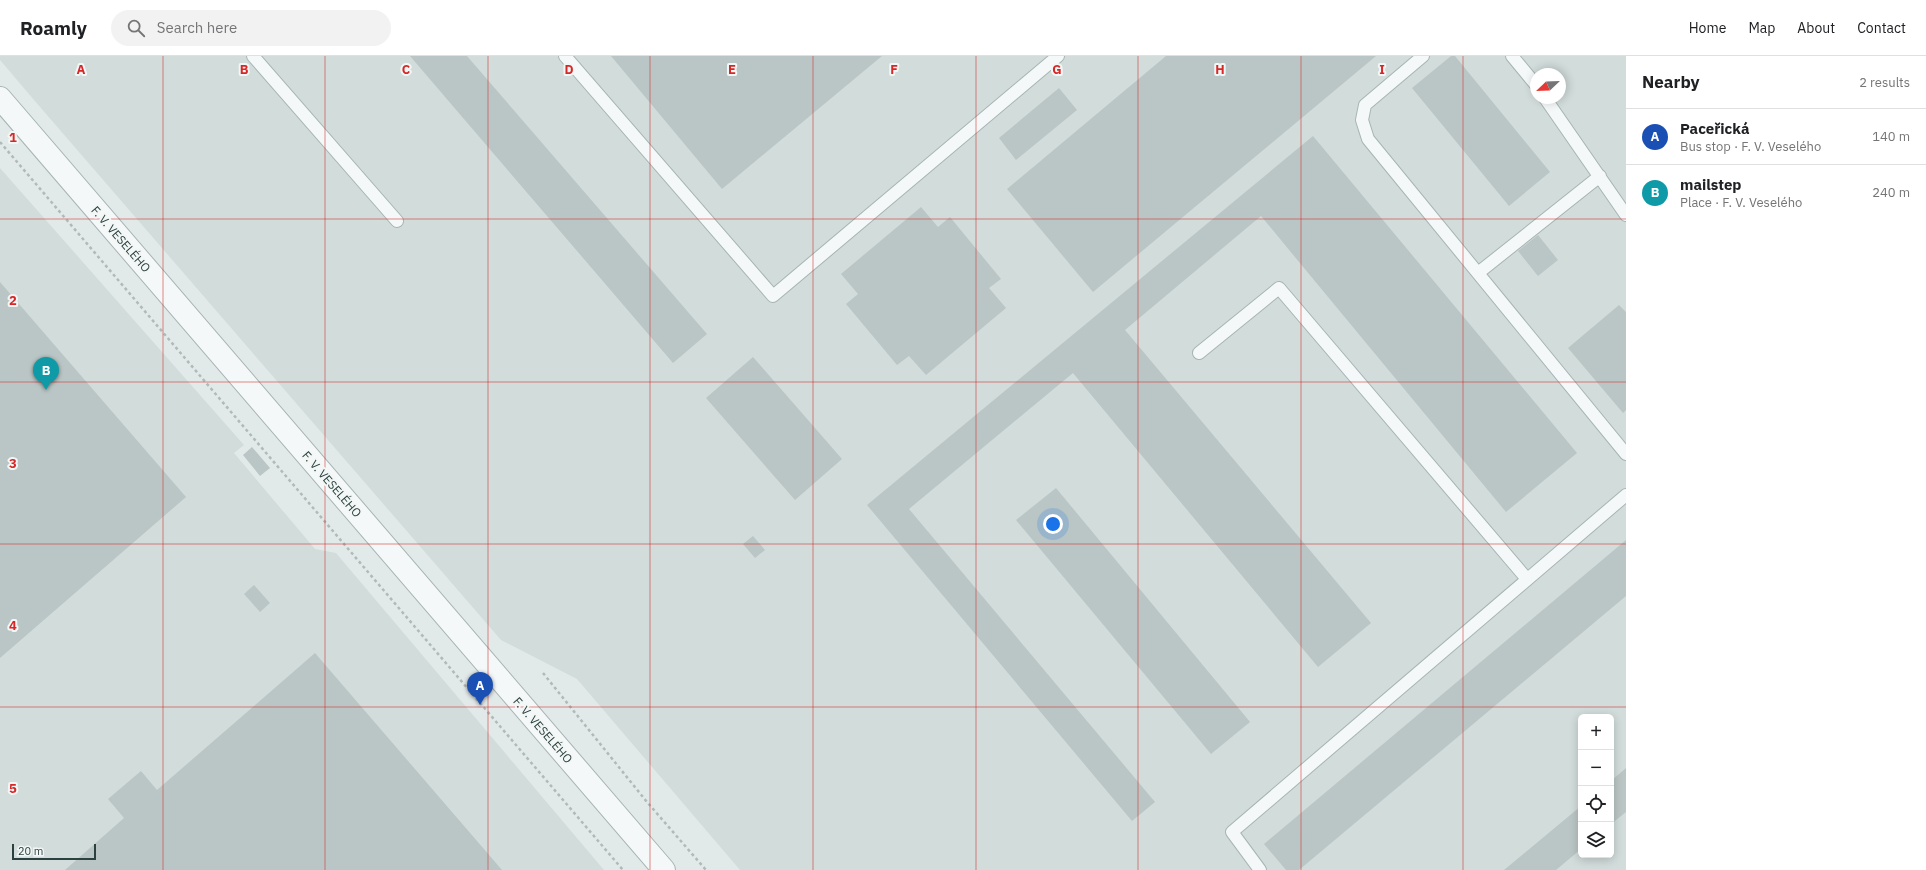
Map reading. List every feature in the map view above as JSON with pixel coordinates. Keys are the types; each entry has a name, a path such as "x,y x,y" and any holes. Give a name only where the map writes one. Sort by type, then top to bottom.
{"street":[{"name":"F. V. VESELÉHO","path":"0,98 664,870"}],"lane":[{"path":"253,56 397,221"},
{"path":"565,56 772,296 1058,56"},
{"path":"1423,56 1364,105 1362,120 1368,139 1626,454"},
{"path":"1512,56 1530,78"},
{"path":"1549,104 1626,215"},
{"path":"1478,273 1600,176"},
{"path":"1199,353 1279,288 1527,579"},
{"path":"1260,870 1232,832 1626,495"}],"path":[{"path":"0,142 623,870"},
{"path":"543,673 647,802 706,870"}],"shaded area":[{"path":"0,56 1626,56 1626,870 740,870 577,679 501,640 0,60"},
{"path":"0,168 244,445 234,453 315,549 336,553 604,870 0,870"}],"building":[{"path":"410,56 467,56 707,334 673,363"},
{"path":"611,56 882,56 722,189"},
{"path":"1166,56 1376,56 1093,292 1007,189"},
{"path":"1451,56 1455,56 1550,172 1509,206 1412,88"},
{"path":"1059,88 1077,110 1016,160 999,138"},
{"path":"1313,136 1577,453 1506,512 1261,216 1125,330 1371,623 1318,667 1073,373 909,509 1155,802 1132,821 867,505"},
{"path":"921,207 938,227 950,217 1001,279 989,288 1006,308 926,375 909,356 897,365 846,304 858,294 841,274"},
{"path":"1538,235 1558,260 1538,276 1518,251"},
{"path":"0,282 186,497 0,658"},
{"path":"1619,305 1626,312 1626,410 1623,413 1568,348"},
{"path":"753,357 842,459 795,500 706,398"},
{"path":"252,447 270,468 260,476 243,455"},
{"path":"1056,488 1250,722 1211,754 1016,520"},
{"path":"753,536 765,550 755,558 743,544"},
{"path":"1626,540 1626,596 1299,870 1286,870 1264,844"},
{"path":"254,585 270,603 260,612 244,594"},
{"path":"315,653 502,870 65,870 124,818 108,799 141,771 157,790"},
{"path":"1626,768 1626,812 1614,822 1614,786 1614,778"},
{"path":"1578,808 1578,852 1556,870 1504,870"}],"place":[{"name":"mailstep","path":"46,390"},
{"name":"Paceřická","path":"480,705"}]}
